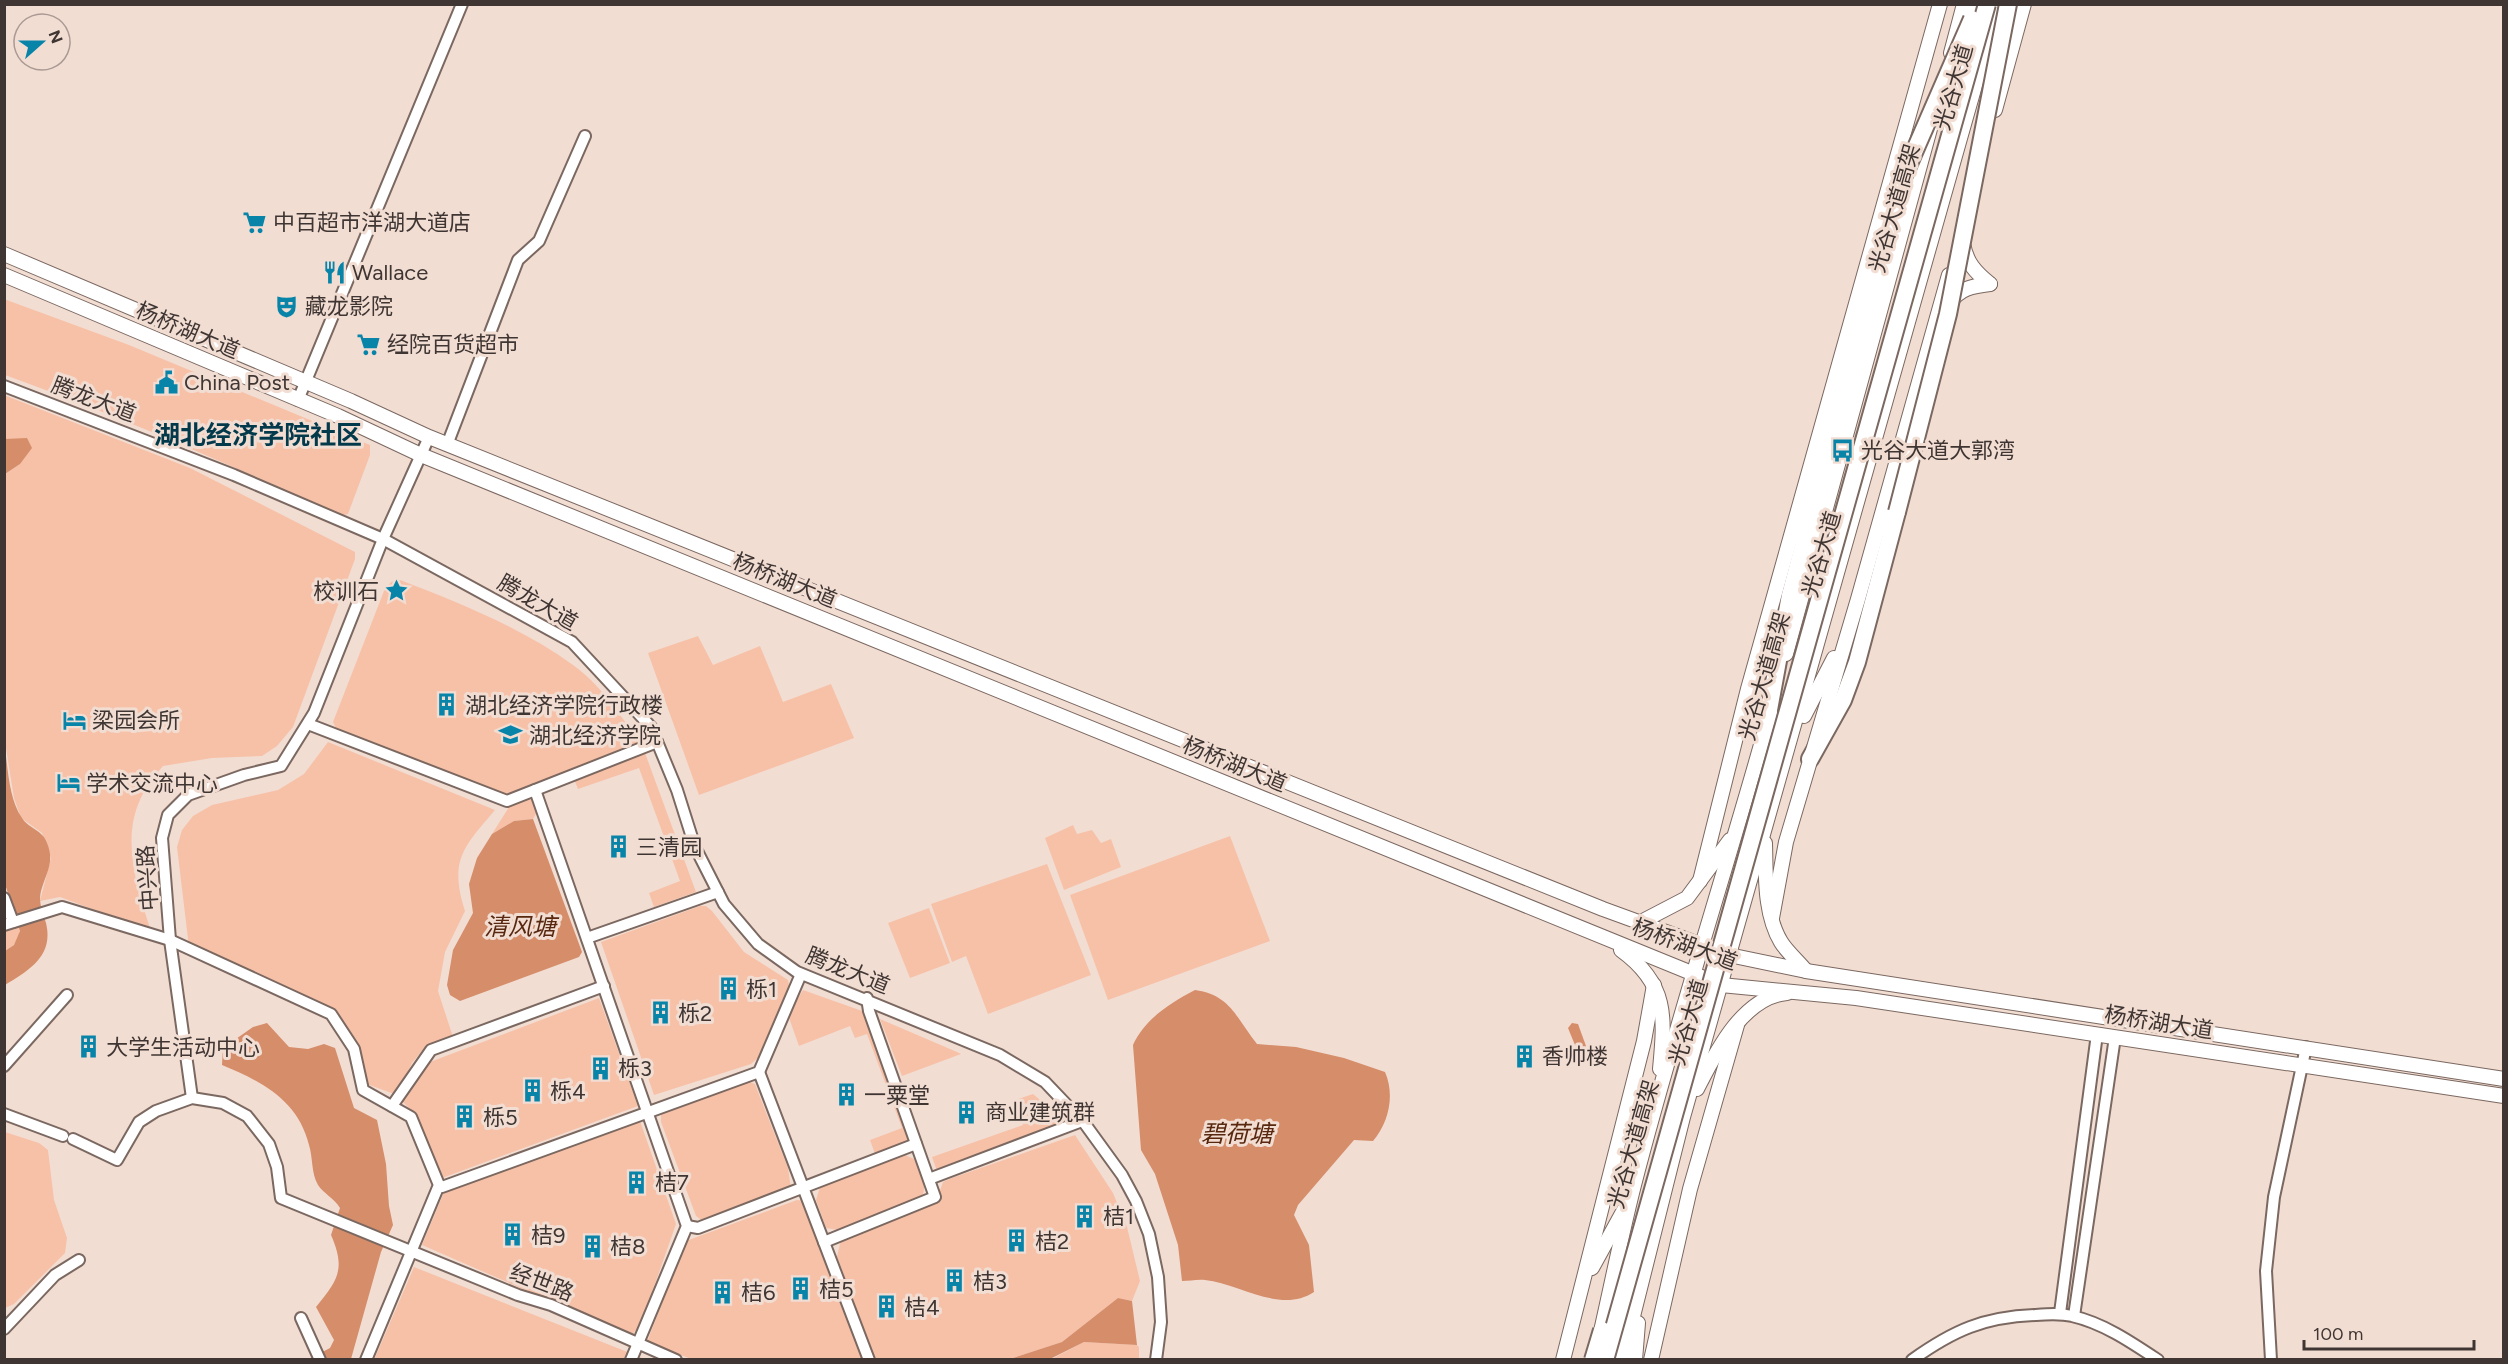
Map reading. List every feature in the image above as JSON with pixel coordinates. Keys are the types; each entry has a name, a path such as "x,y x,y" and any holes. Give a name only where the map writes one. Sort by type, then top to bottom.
{"highway":[{"name":"光谷大道高架","path":"1605,1359 1987,4"},
{"path":"1810,759 1843,700 1857,662 1897,512 1948,314 2008,4"},
{"name":"光谷大道高架","path":"1594,1359 1680,1061 1970,9"},
{"path":"1767,721 1790,595 1898,189 1970,9"}],"main road":[{"path":"1700,881 1748,689 1940,4"},
{"name":"光谷大道","path":"1622,1359 1683,1118 1998,4"},
{"path":"1772,918 1786,842 1849,629 2024,4"},
{"name":"光谷大道","path":"1594,1359 1632,1196 1701,945 1745,805 1970,9"},
{"path":"1973,188 1991,30"},
{"path":"1935,325 1954,296 1971,286 1990,284 1974,271 1965,256 1961,232"},
{"name":"杨桥湖大道","path":"4,254 305,381 447,445 1639,923 1729,955 1806,971 2504,1079"},
{"name":"杨桥湖大道","path":"4,275 421,455 1721,985 1805,992 2504,1096"},
{"path":"1790,741 1849,629"},
{"path":"1639,923 1687,898 1729,842 1745,805"},
{"path":"1765,830 1766,882 1772,918 1781,941 1806,971"},
{"path":"1603,937 1638,963 1654,985 1665,1018 1657,1103"},
{"path":"1563,1359 1644,1041 1654,985"},
{"path":"1683,1118 1724,1038 1753,1007 1778,994 1805,992"},
{"path":"1651,1359 1690,1189 1737,1025"},
{"path":"1580,1293 1632,1196"},
{"path":"1635,1359 1641,1285"}],"street":[{"path":"298,400 462,4"},
{"path":"447,445 518,260 539,241 585,136"},
{"name":"腾龙大道","path":"4,386 234,475 383,539 572,642 651,727 677,790 695,847 724,904 758,944 801,974 867,998 1000,1055 1045,1082 1082,1121 1122,1174 1149,1234 1158,1277 1161,1322 1155,1359"},
{"name":"中兴路","path":"192,1098 170,940 162,838 168,815 188,795 244,775 281,766 308,724 383,539 429,437"},
{"path":"308,724 507,801 657,742"},
{"path":"535,790 649,1111 687,1226 631,1359"},
{"path":"587,938 718,892"},
{"path":"4,898 11,922 62,907 170,940 331,1014 354,1049 363,1090 411,1117 441,1188 759,1072"},
{"path":"801,974 759,1072 869,1359"},
{"path":"392,1106 431,1050 604,986"},
{"path":"4,1066 67,995"},
{"path":"824,1242 935,1197 869,1011 867,998"},
{"path":"2060,1313 2097,1034"},
{"path":"2074,1316 2115,1037"},
{"path":"2271,1359 2266,1271 2274,1197 2300,1065 2306,1047"},
{"path":"4,1114 68,1138 117,1160 139,1122 156,1111 192,1098"},
{"name":"经世路","path":"192,1098 223,1103 247,1116 269,1144 277,1167 281,1198 518,1295 551,1305 676,1359"},
{"path":"929,1179 1082,1121"},
{"path":"687,1226 699,1228 916,1144"},
{"path":"366,1359 439,1185"},
{"path":"6,1325 55,1275 79,1260"},
{"path":"1912,1359 1941,1339 1972,1324 2006,1316 2060,1313 2074,1316 2124,1337 2158,1359"},
{"path":"301,1318 319,1355"}],"shaded area":[{"path":"4,299 129,345 370,445 370,455 348,514 340,516 174,441 5,375"},
{"path":"4,395 190,468 355,552 355,559 293,727 277,746 262,756 212,758 163,766 142,796 134,816 133,866 151,931 60,897 40,901 51,858 42,833 21,818 14,798 5,742 5,474 20,464 5,439"},
{"path":"400,580 467,607 511,628 533,639 573,665 601,691 641,745 507,796 336,728 333,722 384,591 391,582"},
{"path":"698,636 713,665 760,646 783,702 831,684 854,738 699,795 648,653"},
{"path":"328,742 495,810 467,845 459,867 460,894 465,911 445,952 438,991 453,1037 426,1046 412,1063 397,1095 364,1083 361,1055 352,1034 335,1010 189,947 177,847 182,830 193,816 212,805 278,790 304,774"},
{"path":"645,753 696,892 654,907 649,893 680,881 639,768 578,789 574,779"},
{"path":"527,799 532,800 537,812 533,819 514,821 492,834 511,804"},
{"path":"1073,825 1077,834 1092,830 1101,843 1111,839 1121,867 1064,890 1045,838"},
{"path":"1230,836 1270,941 1108,1000 1070,895"},
{"path":"1047,864 1091,975 988,1014 966,956 952,962 931,904"},
{"path":"700,906 706,906 712,911 744,952 788,980 790,991 760,1056 751,1064 654,1095 601,942"},
{"path":"929,908 950,963 910,978 888,923"},
{"path":"19,925 20,934 17,941 5,951 5,931"},
{"path":"803,990 865,1012 909,1140 875,1154 870,1140 902,1128 867,1034 855,1038 850,1026 799,1046 788,1015"},
{"path":"599,998 638,1106 442,1178 416,1115 402,1101 430,1062"},
{"path":"880,1019 957,1052 961,1054 902,1076"},
{"path":"747,1081 755,1084 788,1168 791,1189 704,1222 696,1216 661,1122 661,1113"},
{"path":"1033,1094 1066,1122 937,1171 932,1157 1023,1125 1015,1100"},
{"path":"640,1121 676,1224 641,1324 631,1336 422,1245 444,1192"},
{"path":"5,1132 39,1143 48,1150 54,1200 67,1238 65,1253 14,1304 5,1308"},
{"path":"1075,1135 1113,1193 1127,1227 1140,1281 1132,1301 1118,1298 1062,1342 1010,1359 875,1359 837,1257 841,1239 936,1202 943,1182 952,1178"},
{"path":"905,1155 914,1159 923,1179 924,1190 920,1199 838,1230 826,1228 816,1200 820,1187"},
{"path":"797,1200 804,1201 864,1359 691,1359 647,1342 686,1241"},
{"path":"414,1267 645,1359 374,1360"},
{"path":"1084,1342 1137,1345 1139,1359 1050,1360"}],"water":[{"path":"27,438 32,448 20,464 5,474 5,439"},
{"path":"4,742 9,781 17,810 25,822 45,839 50,856 40,895 48,935 43,953 38,961 23,974 5,985 5,951 14,945 20,931 5,884"},
{"name":"清风塘","path":"533,819 582,952 579,957 460,1001 450,995 447,985 453,950 473,913 469,884 477,858 492,834 514,821"},
{"name":"碧荷塘","path":"1195,990 1225,1002 1257,1044 1296,1047 1344,1058 1385,1072 1390,1099 1379,1134 1373,1141 1354,1140 1298,1205 1294,1215 1309,1245 1314,1292 1301,1298 1274,1299 1218,1283 1202,1280 1182,1281 1178,1245 1155,1174 1141,1150 1133,1045 1151,1020 1176,1000"},
{"path":"267,1023 289,1047 308,1049 324,1044 335,1048 354,1108 377,1120 386,1164 389,1206 393,1225 381,1252 351,1359 309,1359 330,1348 334,1340 316,1307 330,1289 339,1266 336,1247 331,1235 340,1208 318,1185 304,1129 287,1104 264,1085 222,1065 223,1048 253,1027"},
{"path":"1572,1023 1578,1024 1586,1046 1584,1050 1577,1050 1568,1028"},
{"path":"1118,1298 1132,1301 1137,1345 1084,1342 1050,1359 1010,1359 1062,1342"}],"place":[{"name":"中百超市洋湖大道店","path":"255,222"},
{"name":"Wallace","path":"334,272"},
{"name":"藏龙影院","path":"287,306"},
{"name":"经院百货超市","path":"369,344"},
{"name":"China Post","path":"166,382"},
{"name":"光谷大道大郭湾","path":"1843,450"},
{"name":"校训石","path":"397,591"},
{"name":"湖北经济学院行政楼","path":"447,705"},
{"name":"梁园会所","path":"74,720"},
{"name":"湖北经济学院","path":"511,735"},
{"name":"学术交流中心","path":"68,783"},
{"name":"三清园","path":"618,847"},
{"name":"栎1","path":"728,989"},
{"name":"栎2","path":"660,1013"},
{"name":"大学生活动中心","path":"88,1047"},
{"name":"香帅楼","path":"1524,1056"},
{"name":"栎3","path":"600,1068"},
{"name":"栎4","path":"532,1091"},
{"name":"一粟堂","path":"846,1095"},
{"name":"商业建筑群","path":"967,1112"},
{"name":"栎5","path":"465,1117"},
{"name":"桔7","path":"637,1182"},
{"name":"桔1","path":"1085,1216"},
{"name":"桔9","path":"513,1235"},
{"name":"桔2","path":"1017,1241"},
{"name":"桔8","path":"592,1246"},
{"name":"桔3","path":"955,1281"},
{"name":"桔5","path":"801,1289"},
{"name":"桔6","path":"723,1292"},
{"name":"桔4","path":"886,1307"}],"district":[{"name":"湖北经济学院社区","path":"258,435"}]}
